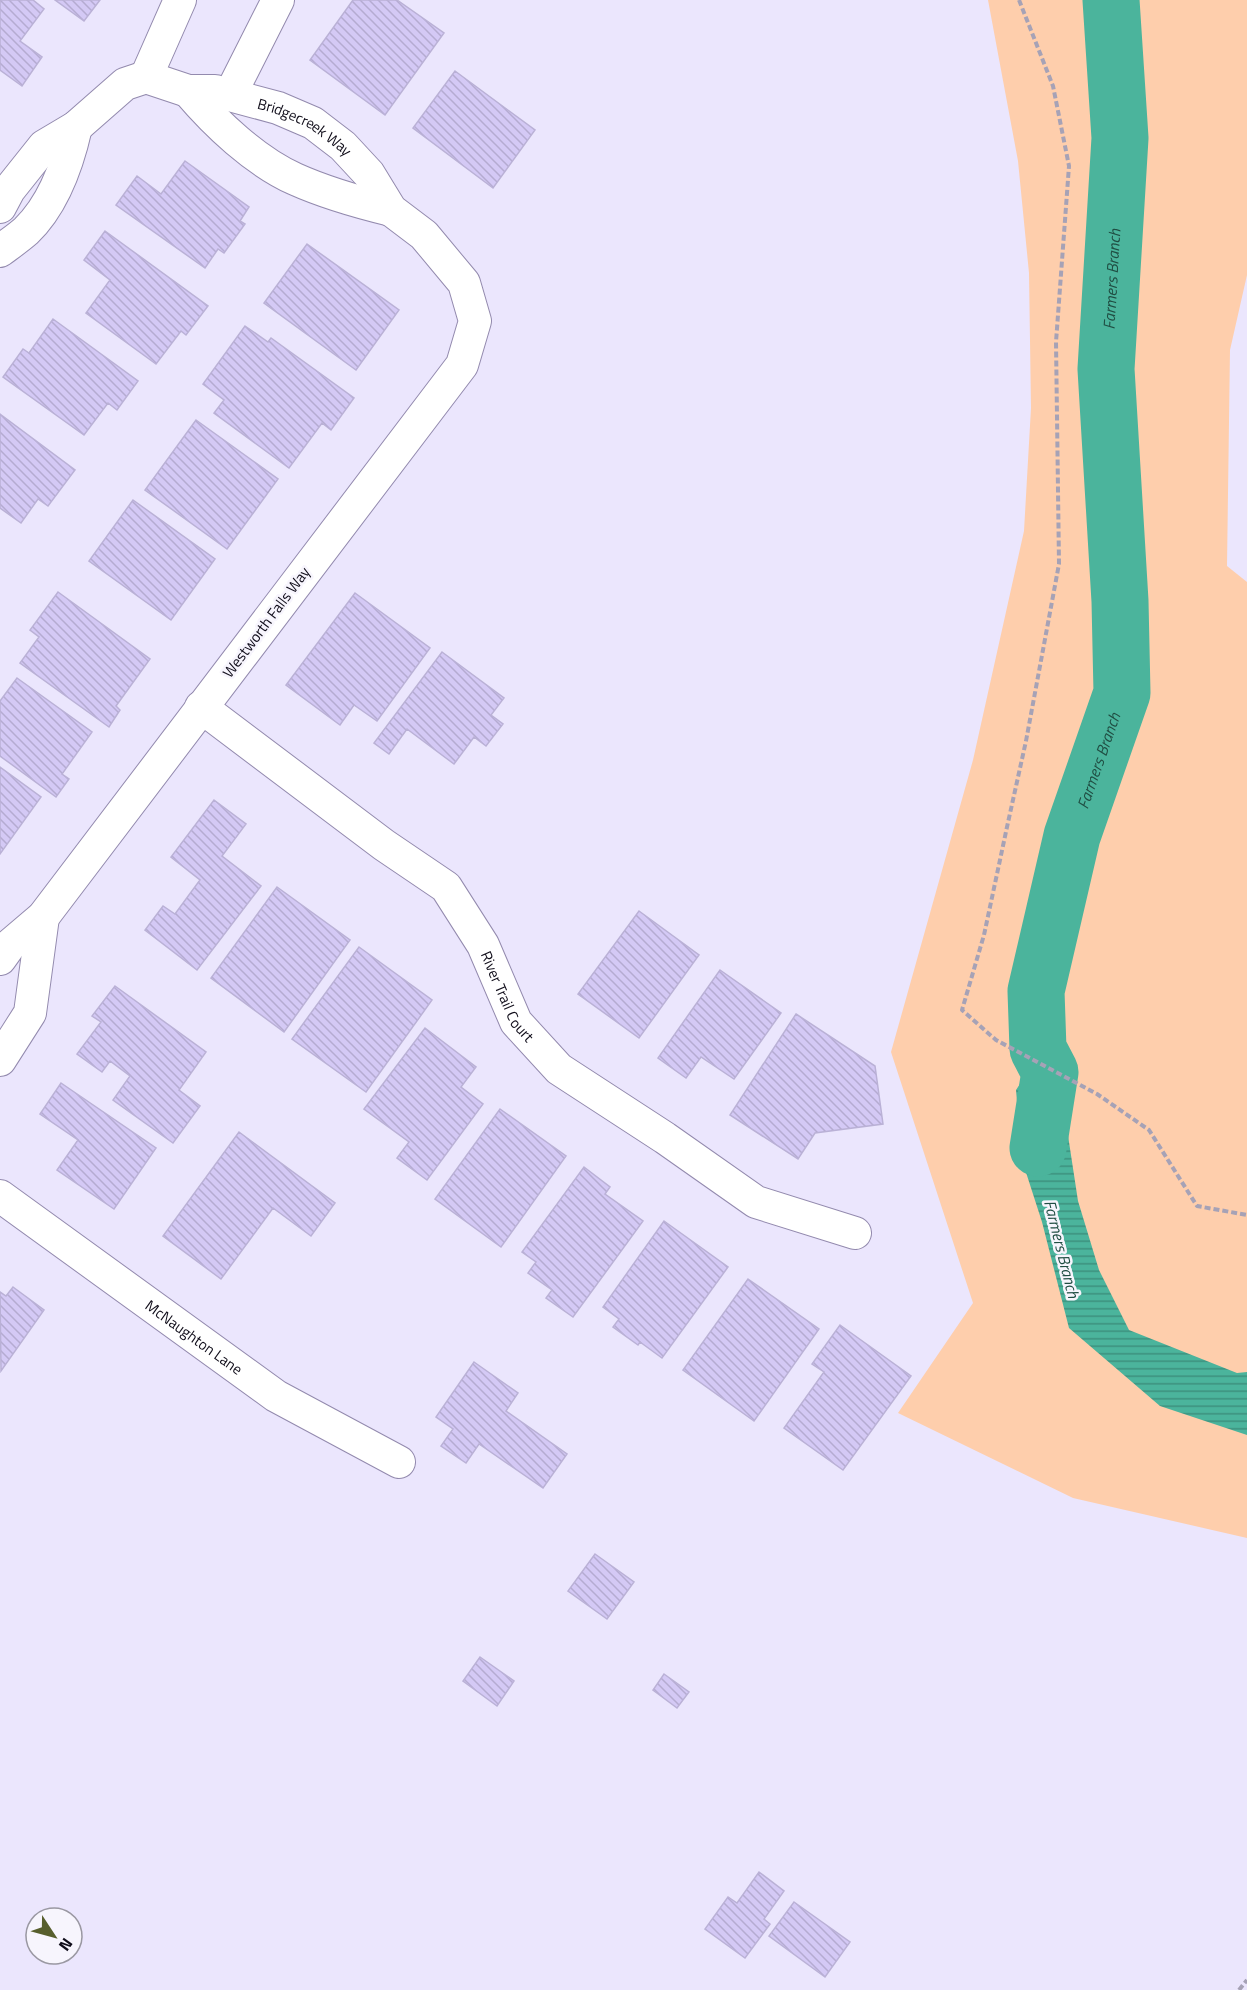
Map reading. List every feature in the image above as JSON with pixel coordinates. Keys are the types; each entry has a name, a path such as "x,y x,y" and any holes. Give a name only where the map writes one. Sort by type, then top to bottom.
{"street":[{"path":"0,207 9,190 44,146 76,127 125,84 146,77 180,0"},
{"path":"230,95 278,0"},
{"name":"Bridgecreek Way","path":"146,77 188,91 215,92 278,108 313,123 343,146 369,174 391,210 424,235 464,283 475,321"},
{"name":"Bridgecreek Way","path":"188,91 205,112 250,151 293,178 349,200 391,210"},
{"path":"0,251 27,230 52,195 69,157 76,127"},
{"name":"Westworth Falls Way","path":"0,958 10,945 43,916 462,365 475,321"},
{"name":"River Trail Court","path":"201,707 384,845 446,887 483,945 516,1022 559,1069 665,1138 756,1202 855,1233"},
{"name":"Westworth Falls Way","path":"0,1060 30,1013 43,916"},
{"name":"McNaughton Lane","path":"0,1196 276,1396 399,1462"}],"path":[{"path":"1018,0 1053,86 1069,166 1056,342 1059,564 984,934 962,1010 996,1040 1097,1094 1149,1130 1197,1206 1247,1215"},
{"path":"1239,1990 1247,1980"}],"shaded area":[{"path":"988,0 1247,0 1247,275 1230,350 1227,566 1247,582 1247,1538 1073,1498 898,1413 973,1303 891,1052 973,760 1024,531 1031,408 1029,273 1018,161"}],"water":[{"path":"1037,1058 1060,1083 1078,1201 1099,1270 1129,1330 1237,1373 1247,1372 1247,1435 1160,1406 1069,1328 1042,1222 1022,1160 1016,1090"}],"building":[{"path":"0,0 33,0 44,9 20,41 42,57 22,86 0,70"},
{"path":"55,0 100,0 84,21"},
{"path":"353,0 397,0 444,33 385,115 310,60"},
{"path":"455,71 535,130 493,188 413,128"},
{"path":"185,161 249,207 240,221 245,224 224,253 218,249 205,268 116,205 137,176 161,194"},
{"path":"105,231 208,306 186,335 181,331 156,364 86,313 110,280 84,260"},
{"path":"307,244 399,310 356,370 264,303"},
{"path":"53,319 138,381 117,410 108,403 84,435 3,377 23,349 29,353"},
{"path":"245,326 268,342 271,338 354,398 331,430 322,423 289,468 214,413 224,400 203,384"},
{"path":"0,414 75,470 48,506 38,499 21,523 0,508"},
{"path":"196,420 278,479 227,549 145,490"},
{"path":"133,500 215,559 171,620 89,561"},
{"path":"58,592 150,659 116,706 120,710 109,727 20,663 39,637 30,630"},
{"path":"355,593 430,648 377,721 354,705 340,725 286,685"},
{"path":"442,652 504,698 491,715 503,724 486,746 474,737 454,764 407,729 389,754 374,743"},
{"path":"17,678 92,732 62,774 69,779 56,797 0,756 0,701"},
{"path":"0,767 41,797 0,854"},
{"path":"214,800 246,824 222,856 261,886 197,970 145,930 163,906 175,914 200,880 171,857"},
{"path":"277,887 350,940 284,1032 211,978"},
{"path":"639,911 699,955 639,1038 578,994"},
{"path":"359,947 432,1000 366,1092 292,1039"},
{"path":"720,970 781,1013 734,1079 701,1057 686,1078 658,1058"},
{"path":"115,986 206,1052 179,1090 200,1106 173,1143 113,1100 130,1076 110,1061 102,1072 77,1054 101,1022 92,1016"},
{"path":"796,1014 875,1066 883,1124 815,1133 798,1159 730,1115"},
{"path":"425,1028 476,1067 461,1087 483,1104 427,1180 397,1158 409,1142 364,1109"},
{"path":"61,1083 156,1148 114,1209 57,1170 78,1140 40,1114"},
{"path":"500,1109 566,1156 501,1247 435,1199"},
{"path":"239,1132 335,1203 311,1236 273,1208 221,1279 163,1236"},
{"path":"584,1167 610,1187 605,1194 643,1221 573,1317 546,1298 552,1290 528,1273 536,1262 522,1252"},
{"path":"664,1221 728,1267 662,1358 640,1342 638,1345 613,1327 619,1319 603,1307"},
{"path":"748,1279 819,1329 754,1421 683,1370"},
{"path":"13,1287 44,1310 1,1371 0,1292 6,1296"},
{"path":"840,1325 911,1376 843,1470 784,1428 824,1372 812,1364"},
{"path":"474,1362 518,1393 506,1411 567,1454 543,1488 479,1444 466,1463 441,1446 453,1429 436,1417"},
{"path":"595,1554 634,1582 607,1619 568,1591"},
{"path":"480,1657 514,1681 497,1706 463,1681"},
{"path":"664,1674 689,1692 677,1708 653,1690"},
{"path":"759,1872 784,1891 764,1919 770,1924 745,1958 705,1929 728,1897 737,1903"},
{"path":"794,1902 850,1942 825,1977 769,1936"}],"waterway":[{"name":"Farmers Branch","path":"1038,1148 1050,1072 1038,1049 1036,991 1072,836 1122,693 1120,601 1106,369 1120,138 1111,0"}]}
